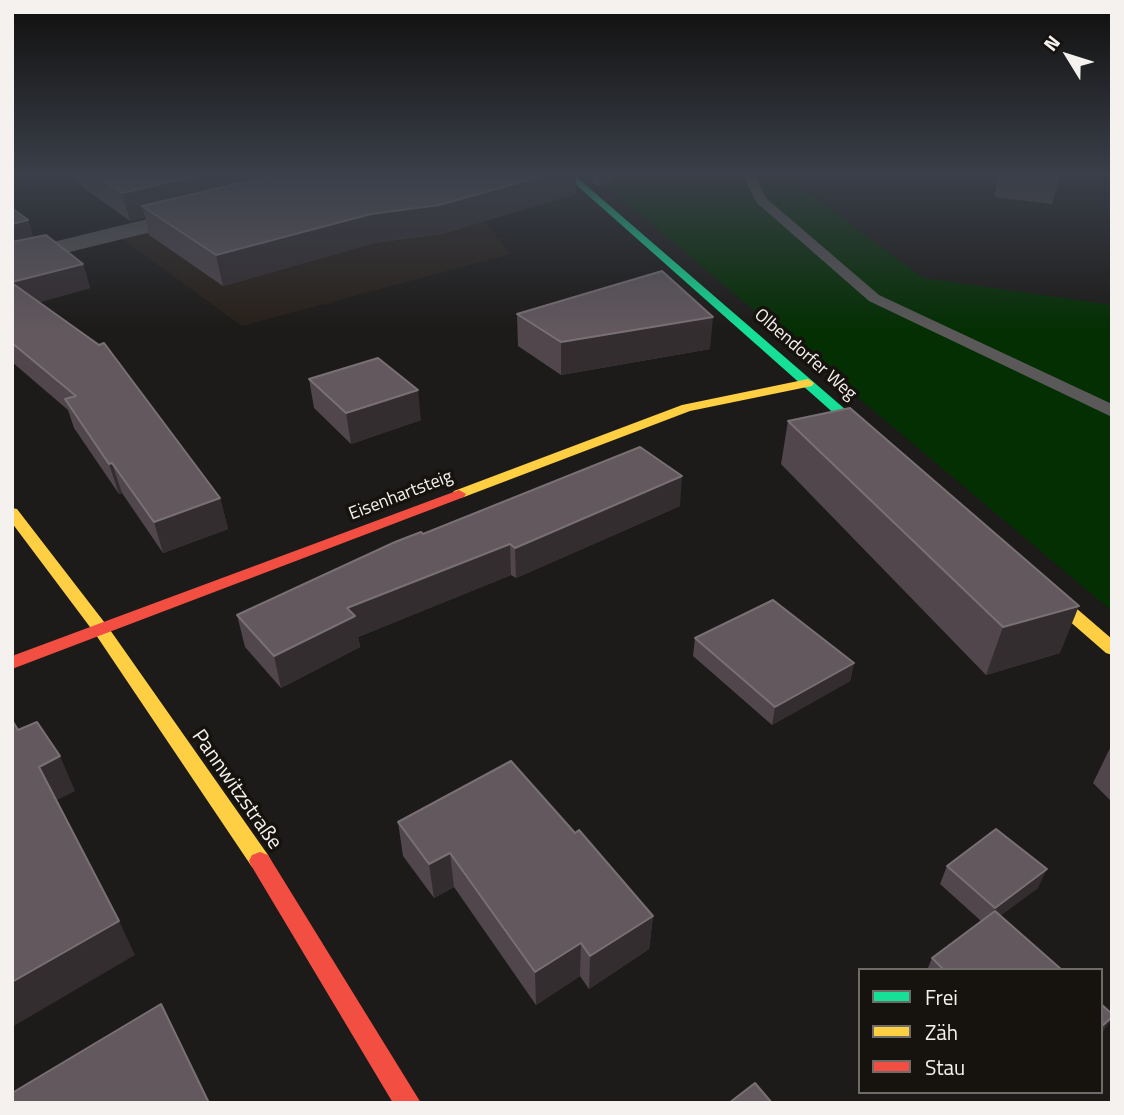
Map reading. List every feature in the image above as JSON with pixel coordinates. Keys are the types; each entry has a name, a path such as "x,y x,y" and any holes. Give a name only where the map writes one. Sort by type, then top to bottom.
{"street":[{"path":"12,259 147,226"},
{"name":"Olbendorfer Weg","path":"628,226 894,458"},
{"name":"Eisenhartsteig","path":"12,663 687,408 808,383"},
{"name":"Pannwitzstraße","path":"12,512 102,631 279,888 408,1103"},
{"path":"1018,567 1112,649"}],"lane":[{"path":"791,226 874,298 1112,411"}],"shaded area":[{"path":"174,226 488,226 511,254 242,326 122,239"}],"green space":[{"path":"654,226 853,226 923,278 1112,305 1112,611"}],"building":[{"path":"172,226 326,226 216,255"},
{"path":"46,235 83,264 12,282 12,242"},
{"path":"662,271 713,317 561,342 517,314"},
{"path":"12,283 99,345 104,343 220,498 154,522 112,463 109,464 65,399 76,396 12,343"},
{"path":"378,358 418,390 346,413 309,379"},
{"path":"850,408 1079,606 1003,627 788,421"},
{"path":"640,447 682,476 515,548 510,544 347,608 355,616 274,656 237,615 395,542 421,532 423,534"},
{"path":"773,600 854,663 775,707 695,638"},
{"path":"12,720 18,730 37,722 60,756 39,767 119,921 12,982"},
{"path":"511,761 575,833 579,830 653,916 590,956 581,943 535,972 450,853 429,864 398,822"},
{"path":"996,829 1047,869 995,908 947,866"},
{"path":"995,911 1060,968 942,968 932,958"},
{"path":"161,1004 209,1103 12,1103 12,1093"},
{"path":"1103,1006 1112,1014 1103,1025"},
{"path":"755,1083 772,1103 729,1103"}],"traffic: fast":[{"path":"628,226 878,445"}],"traffic: slow":[{"path":"459,494 687,408 808,383"},
{"path":"12,512 102,631 260,861"},
{"path":"1034,581 1112,649"}],"traffic: jam":[{"path":"12,663 459,494"},
{"path":"260,861 408,1103"}]}
